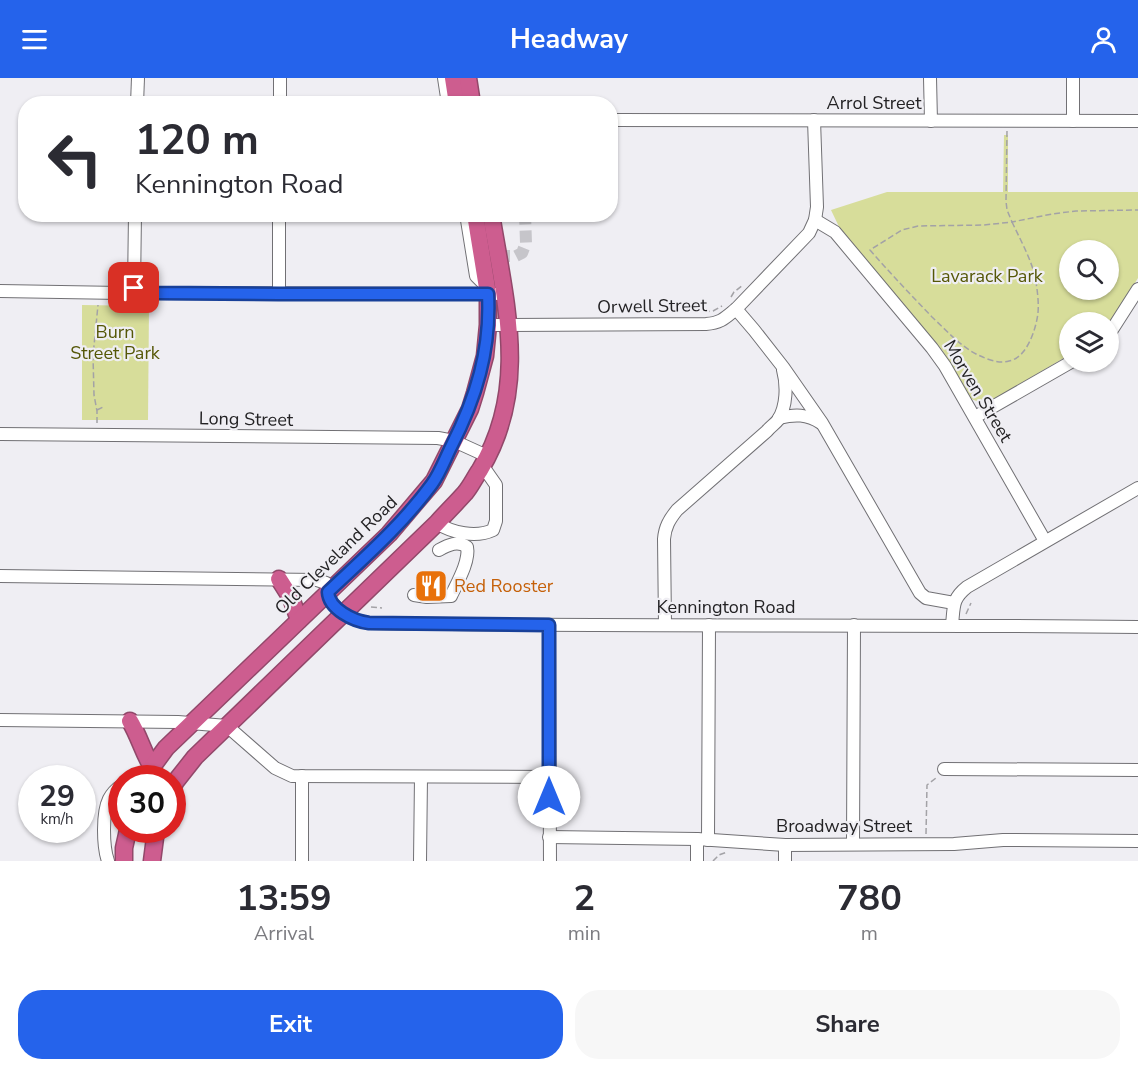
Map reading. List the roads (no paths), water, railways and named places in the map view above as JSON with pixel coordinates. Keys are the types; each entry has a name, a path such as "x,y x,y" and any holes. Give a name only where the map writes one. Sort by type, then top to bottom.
{"highway":[{"path":"453,78 456,96"},
{"path":"468,78 471,96"},
{"name":"Old Cleveland Road","path":"186,768 195,757 436,523 466,492 485,461 499,430 508,394 511,359 508,324 493,292 477,222"},
{"name":"Old Cleveland Road","path":"153,765 166,748 191,723 390,534 434,482 470,409 485,356 493,292 491,222"},
{"path":"279,579 291,598 299,620"},
{"path":"130,721 139,737 146,765"},
{"path":"124,861 125,843"},
{"path":"152,861 154,843"}],"street":[{"path":"137,96 138,78"},
{"path":"280,78 280,96"},
{"path":"444,78 447,96"},
{"path":"930,78 931,121"},
{"path":"1073,78 1073,121"},
{"name":"Arrol Street","path":"618,120 1138,121"},
{"path":"814,120 817,207 815,220"},
{"name":"Orwell Street","path":"488,325 716,324 736,309 809,233 815,220"},
{"name":"Morven Street","path":"815,220 835,232 945,366 1045,541"},
{"path":"134,288 135,222"},
{"path":"279,222 279,294"},
{"name":"Old Cleveland Road","path":"467,222 476,276 493,292"},
{"path":"0,291 121,292 134,288 155,293 493,292"},
{"path":"1119,319 1138,289"},
{"path":"736,309 783,367 822,423 920,593 926,598 954,603"},
{"path":"665,625 665,528 678,510 779,418 786,381 783,367"},
{"path":"975,417 1059,369"},
{"path":"779,418 806,416 822,423"},
{"name":"Long Street","path":"0,434 438,438 454,441 485,461"},
{"path":"436,523 456,532 477,533 493,530 496,521 496,485 485,461"},
{"path":"952,625 954,603 959,594 968,587 1138,488"},
{"path":"414,595 451,596 466,562 467,547 452,544 439,550"},
{"path":"0,576 317,580 326,583 329,600 344,613"},
{"name":"Kennington Road","path":"344,613 356,620 369,623 1138,627"},
{"path":"549,625 550,861"},
{"path":"697,861 703,839 709,625"},
{"path":"853,844 854,625"},
{"path":"0,720 130,721 227,726 275,768 292,776 549,777"},
{"path":"944,769 1138,770"},
{"path":"302,776 302,861"},
{"path":"420,861 421,777"},
{"path":"108,802 104,843 108,861"},
{"name":"Broadway Street","path":"549,837 703,839 785,845 954,844 1003,840 1138,841"},
{"path":"785,845 785,861"}],"tunnel":[{"path":"498,256 516,256 522,253 526,243 525,222"}],"place":[{"name":"Red Rooster","path":"431,586"}],"park label":[{"name":"Lavarack Park","path":"987,276"},
{"name":"Burn Street Park","path":"115,342"}]}
